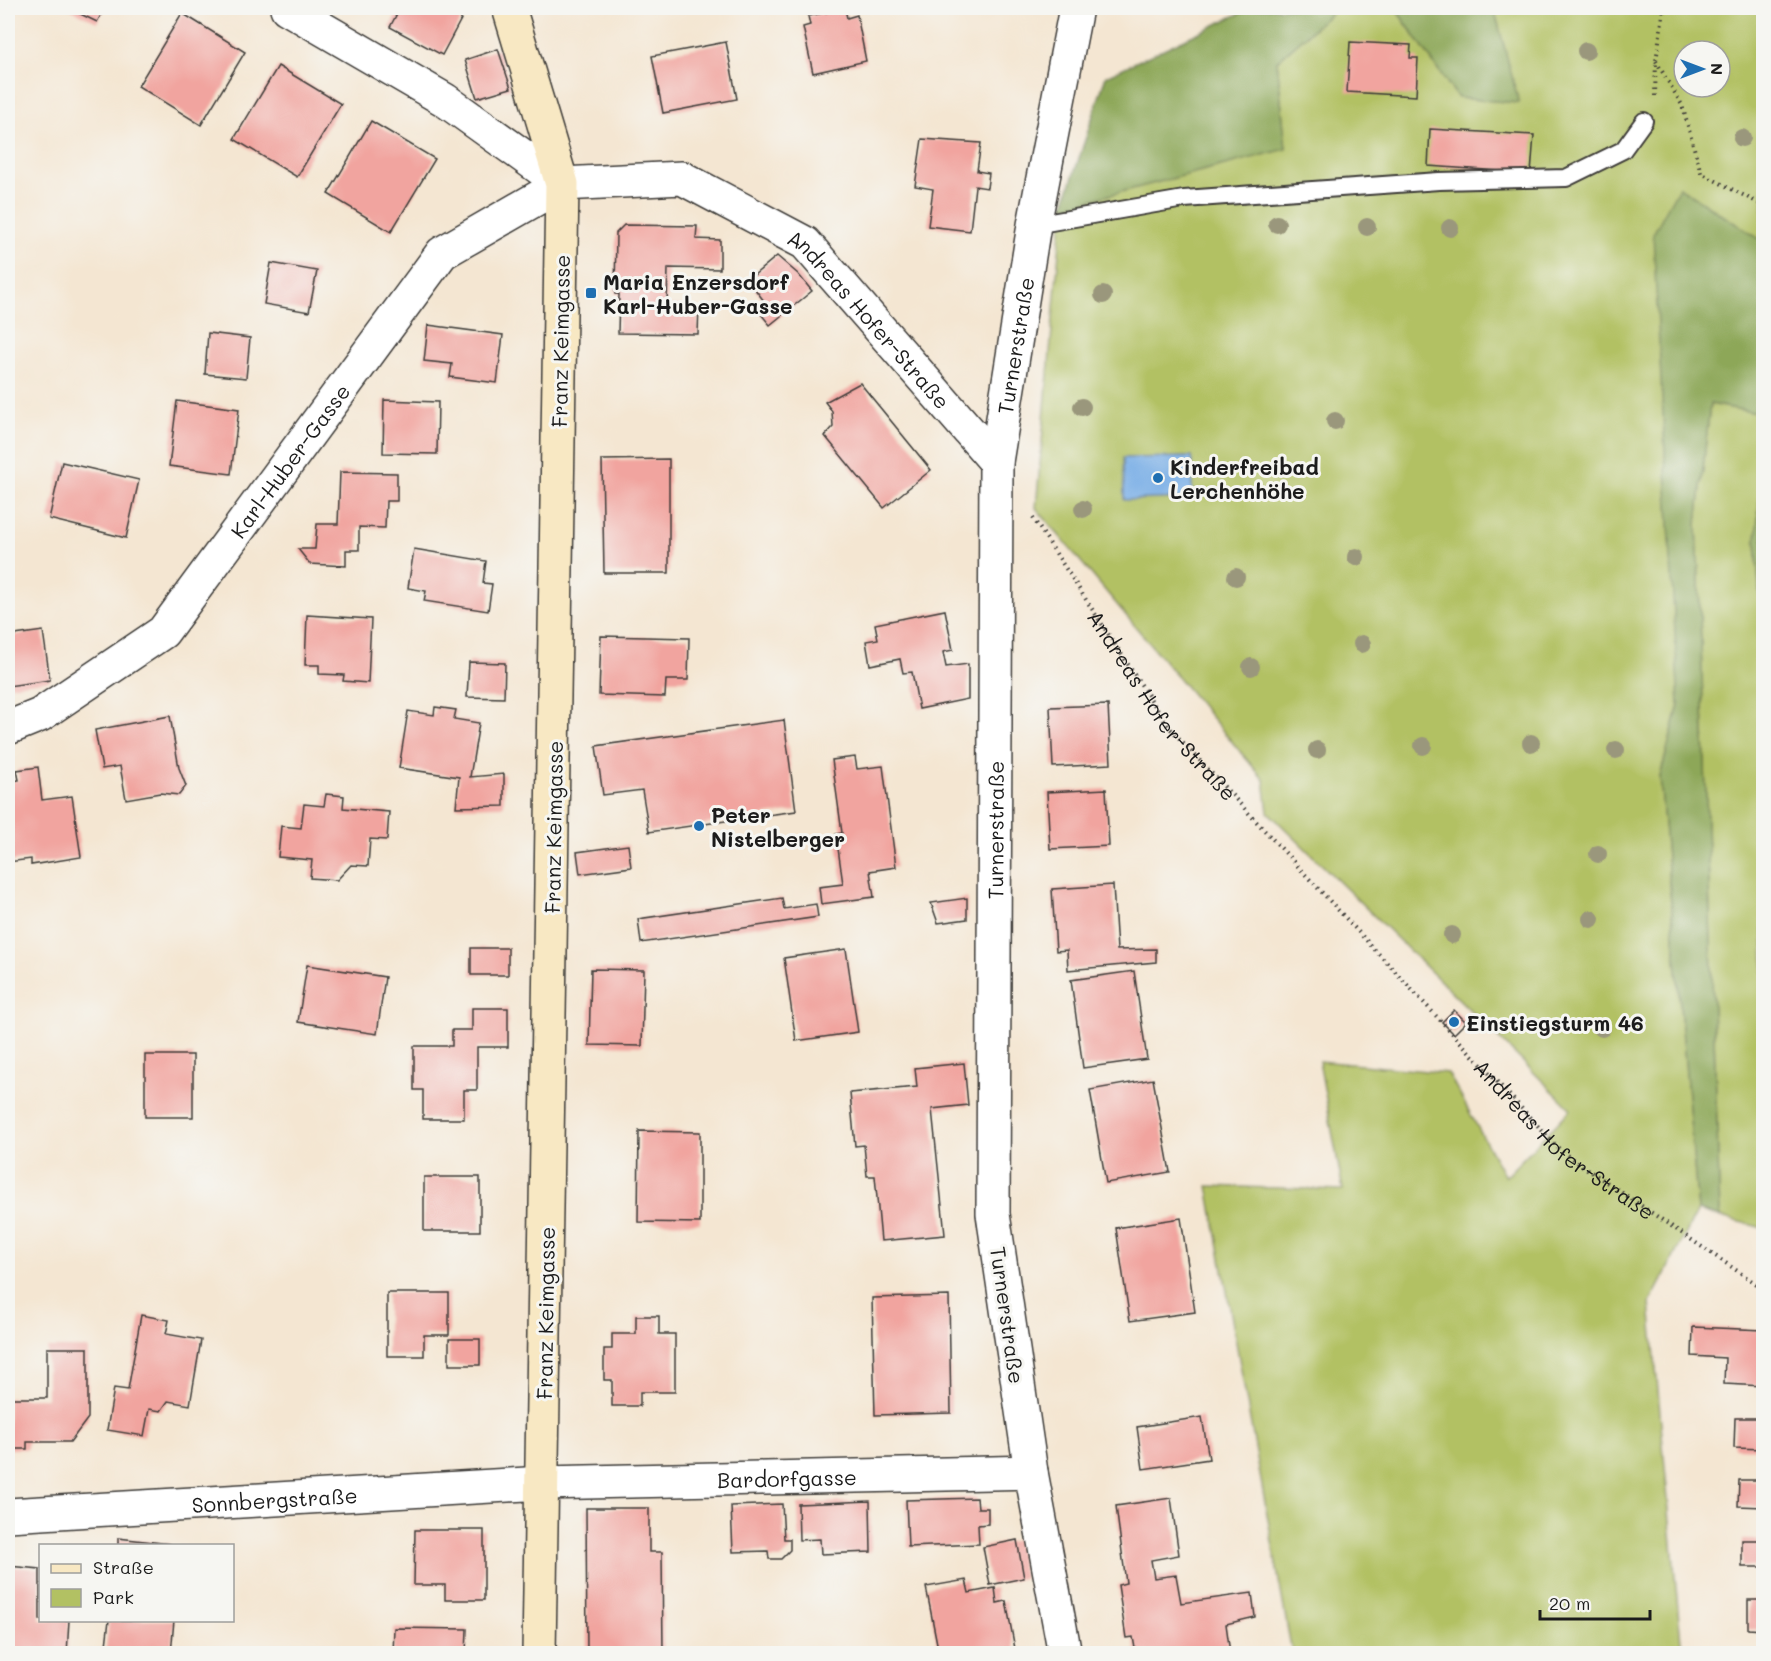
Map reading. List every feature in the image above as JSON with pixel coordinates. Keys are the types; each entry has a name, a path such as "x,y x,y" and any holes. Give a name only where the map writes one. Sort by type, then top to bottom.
{"main road":[{"name":"Franz Keimgasse","path":"509,8 562,184 539,1653"}],"street":[{"path":"286,8 446,100 562,184"},
{"name":"Turnerstraße","path":"1065,1653 1031,1472 993,1214 996,462 1034,225 1076,8"},
{"name":"Andreas Hofer-Straße","path":"562,184 682,178 805,243 996,462"},
{"name":"Karl-Huber-Gasse","path":"8,728 40,715 163,632 442,253 562,184"},
{"name":"Bardorfgasse","path":"543,1483 1031,1472"},
{"name":"Sonnbergstraße","path":"8,1515 543,1483"}],"lane":[{"path":"1034,225 1184,199 1439,181 1566,178 1623,150 1644,121"}],"path":[{"path":"1644,121 1655,96 1656,62 1665,8"},
{"path":"1656,62 1682,105 1701,173 1764,206"},
{"name":"Andreas Hofer-Straße","path":"1028,511 1168,726 1562,1152 1764,1289"}],"green space":[{"path":"1251,8 1337,8 1277,61 1286,149 1063,207 1106,76"},
{"path":"1337,8 1395,8 1458,98 1518,103 1494,8 1763,8 1763,242 1679,187 1679,705 1660,777 1698,1210 1650,1303 1682,1653 1292,1653 1208,1186 1343,1190 1319,1061 1448,1073 1505,1177 1571,1109 1268,812 1264,780 1036,508 1063,207 1286,149 1277,61"},
{"path":"1395,8 1494,8 1519,103 1458,98"},
{"path":"1679,187 1764,242 1763,414 1710,404 1697,524 1720,1217 1698,1210 1660,777 1679,705 1653,234"},
{"path":"1710,404 1763,414 1763,460 1756,540 1764,660 1763,1228 1720,1217 1697,524"},
{"path":"1763,460 1764,600 1760,607 1756,540"}],"water":[{"name":"Kinderfreibad Lerchenhöhe","path":"1192,457 1192,498 1124,500 1123,458"}],"building":[{"path":"68,8 105,8 97,22"},
{"path":"400,8 467,8 442,55 390,27"},
{"path":"845,9 847,18 857,15 866,61 813,73 803,27 810,25 808,16"},
{"path":"182,13 245,52 201,125 138,86"},
{"path":"726,42 737,99 663,113 652,56"},
{"path":"1350,42 1411,45 1410,58 1418,58 1416,96 1347,92"},
{"path":"498,49 511,88 477,98 465,60"},
{"path":"278,66 341,104 297,177 234,139"},
{"path":"371,121 435,159 391,232 328,194"},
{"path":"1430,129 1534,135 1531,173 1428,166"},
{"path":"922,139 981,143 977,171 989,173 987,188 975,186 970,231 928,226 933,189 915,186"},
{"path":"624,225 697,226 696,239 720,240 720,269 668,268 667,305 699,306 698,334 618,333 619,294 615,294 616,233"},
{"path":"777,256 798,274 812,291 770,325 756,308 764,301 748,280"},
{"path":"271,263 317,271 309,312 264,304"},
{"path":"428,325 503,335 497,383 450,377 452,364 424,361"},
{"path":"208,333 250,338 246,378 205,374"},
{"path":"860,383 931,470 884,508 825,436 833,427 832,411 825,402"},
{"path":"384,400 438,402 437,454 383,453"},
{"path":"177,401 239,409 231,474 169,466"},
{"path":"669,459 669,573 604,573 602,460"},
{"path":"62,462 139,480 126,538 49,519"},
{"path":"340,472 397,473 397,501 386,501 385,528 359,527 359,550 346,550 346,566 310,564 298,549 315,549 317,524 338,524"},
{"path":"414,549 486,561 483,583 492,584 488,611 424,601 426,591 408,588"},
{"path":"945,610 953,650 943,652 946,667 968,664 968,699 919,709 912,672 903,673 900,659 870,665 866,641 878,639 875,624"},
{"path":"307,615 371,619 368,683 343,681 344,675 319,674 319,665 305,665"},
{"path":"43,631 50,680 8,686 8,636"},
{"path":"601,636 689,638 688,680 666,680 665,697 599,695"},
{"path":"469,662 505,663 504,698 467,697"},
{"path":"1108,705 1111,764 1053,767 1050,707"},
{"path":"435,707 456,710 454,719 479,723 470,777 504,774 504,806 456,807 459,777 399,768 408,711 434,715"},
{"path":"170,716 179,768 186,786 179,795 160,793 126,799 120,766 102,769 95,730"},
{"path":"784,720 796,811 649,832 642,790 603,795 596,746"},
{"path":"855,757 857,769 883,766 896,867 870,871 874,897 821,904 819,887 843,884 836,834 842,833 832,760"},
{"path":"38,767 42,800 72,796 81,857 31,865 31,859 8,862 8,782 19,780 17,770"},
{"path":"1106,789 1109,846 1050,849 1047,792"},
{"path":"326,794 344,796 343,808 389,812 387,840 370,839 368,866 351,865 337,880 310,878 312,860 278,857 281,826 301,828 304,804 324,806"},
{"path":"628,845 631,867 580,874 577,852"},
{"path":"1113,885 1117,950 1156,949 1156,962 1068,970 1067,950 1056,951 1052,889"},
{"path":"782,898 784,909 816,904 818,917 641,943 638,919"},
{"path":"967,898 967,919 938,923 931,903"},
{"path":"471,948 508,948 508,975 471,975"},
{"path":"846,949 858,1032 796,1041 784,958"},
{"path":"307,965 385,977 377,1034 298,1022"},
{"path":"591,969 644,970 642,1046 589,1045"},
{"path":"1134,971 1147,1059 1083,1068 1071,980"},
{"path":"472,1008 508,1008 508,1047 477,1047 477,1090 464,1090 464,1119 423,1119 423,1090 414,1090 414,1046 452,1046 452,1030 472,1030"},
{"name":"Einstiegsturm 46","path":"1454,1010 1466,1022 1454,1034 1442,1022"},
{"path":"145,1055 193,1055 193,1117 145,1117"},
{"path":"964,1063 968,1105 932,1109 945,1235 881,1241 875,1176 867,1176 864,1145 855,1146 850,1093 917,1087 915,1068"},
{"path":"1153,1079 1170,1172 1106,1183 1090,1090"},
{"path":"639,1131 700,1132 700,1223 638,1222"},
{"path":"424,1177 480,1177 480,1231 424,1231"},
{"path":"1181,1218 1195,1312 1130,1321 1116,1228"},
{"path":"387,1293 449,1293 449,1335 424,1335 424,1356 387,1356"},
{"path":"949,1296 951,1413 875,1415 872,1298"},
{"path":"141,1315 169,1320 166,1334 201,1340 190,1405 168,1401 161,1411 149,1409 144,1436 107,1430 114,1388 128,1390"},
{"path":"636,1316 659,1316 659,1334 675,1334 675,1392 640,1392 640,1406 612,1406 612,1380 604,1380 604,1349 612,1349 612,1334 636,1334"},
{"path":"1693,1327 1764,1330 1764,1386 1724,1384 1725,1358 1692,1356"},
{"path":"449,1339 480,1339 480,1365 449,1365"},
{"path":"47,1348 88,1348 88,1418 70,1442 27,1442 27,1449 8,1449 8,1398 47,1398"},
{"path":"1762,1388 1764,1388 1764,1449 1734,1448 1735,1418 1760,1418"},
{"path":"1202,1417 1209,1459 1143,1469 1137,1427"},
{"path":"1739,1480 1764,1480 1764,1507 1738,1506"},
{"path":"977,1498 978,1508 988,1508 988,1524 978,1525 979,1544 908,1547 906,1500"},
{"path":"1171,1498 1179,1555 1151,1560 1154,1578 1176,1575 1181,1603 1252,1593 1255,1617 1226,1624 1230,1653 1136,1654 1133,1637 1126,1638 1118,1585 1126,1583 1116,1506"},
{"path":"870,1501 871,1552 821,1554 820,1539 799,1540 798,1504"},
{"path":"782,1504 784,1539 790,1539 790,1550 781,1559 769,1559 768,1551 733,1552 731,1506"},
{"path":"586,1508 649,1508 649,1552 662,1552 663,1654 587,1654"},
{"path":"415,1530 484,1530 484,1600 445,1600 445,1585 414,1585"},
{"path":"118,1538 170,1544 118,1544"},
{"path":"1017,1540 1024,1578 990,1585 983,1547"},
{"path":"1742,1540 1764,1540 1764,1567 1742,1567"},
{"path":"8,1566 39,1569 39,1622 69,1622 67,1654 8,1654"},
{"path":"966,1580 969,1593 995,1588 997,1603 1006,1601 1016,1654 939,1654 926,1587"},
{"path":"1748,1600 1764,1600 1764,1630 1748,1629"},
{"path":"109,1622 174,1622 171,1654 105,1654"},
{"path":"394,1628 467,1629 466,1654 393,1654"}],"place":[{"name":"Maria Enzersdorf Karl-Huber-Gasse","path":"591,293"},
{"name":"Kinderfreibad Lerchenhöhe","path":"1158,478"},
{"name":"Peter Nistelberger","path":"699,826"},
{"name":"Einstiegsturm 46","path":"1454,1022"}]}
